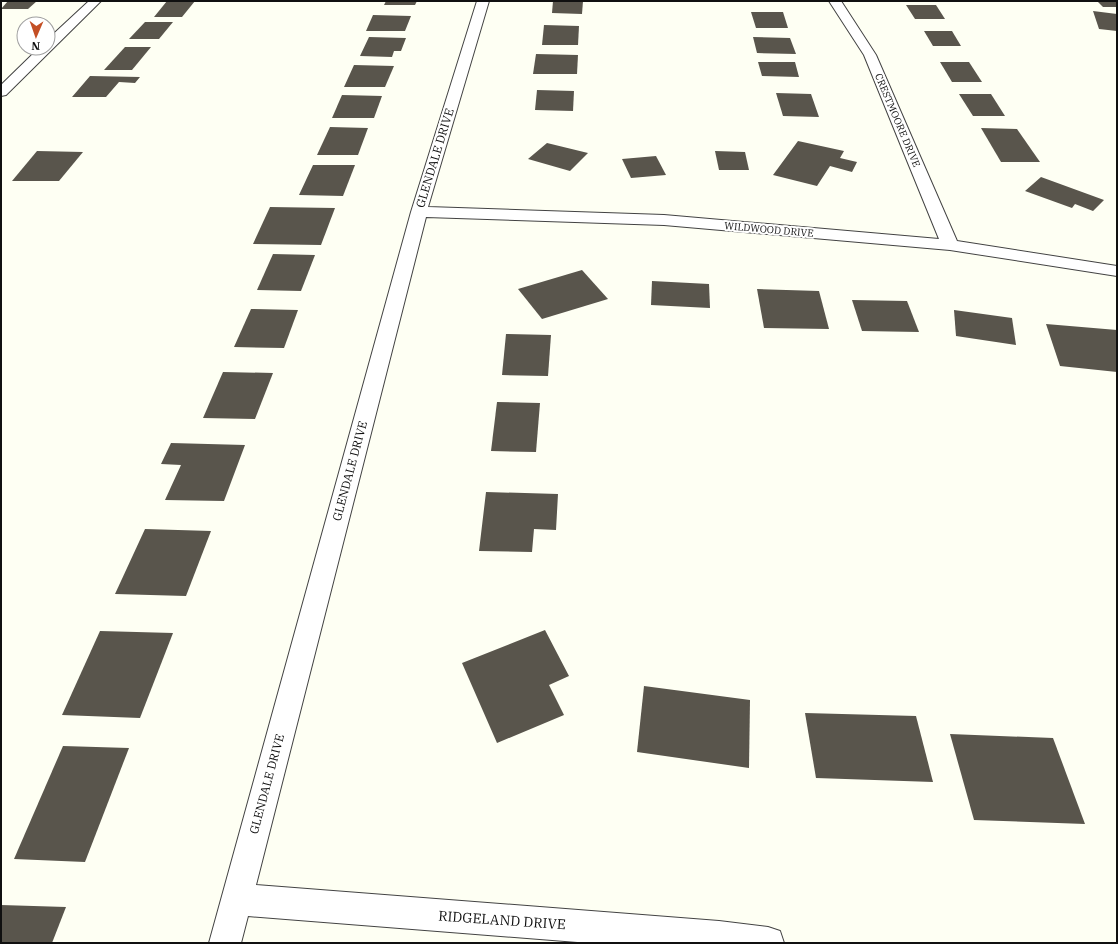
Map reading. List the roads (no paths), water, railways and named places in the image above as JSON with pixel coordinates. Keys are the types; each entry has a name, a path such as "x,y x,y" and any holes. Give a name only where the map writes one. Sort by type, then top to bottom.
{"street":[{"path":"56,38 95,1"},
{"name":"GLENDALE DRIVE","path":"225,943 419,212 483,1"},
{"name":"CRESTMOORE DRIVE","path":"835,1 870,55 950,245"},
{"path":"1,92 38,56"},
{"name":"WILDWOOD DRIVE","path":"419,212 664,220 950,245 1117,271"},
{"name":"RIDGELAND DRIVE","path":"237,899 711,936 768,943"}]}
